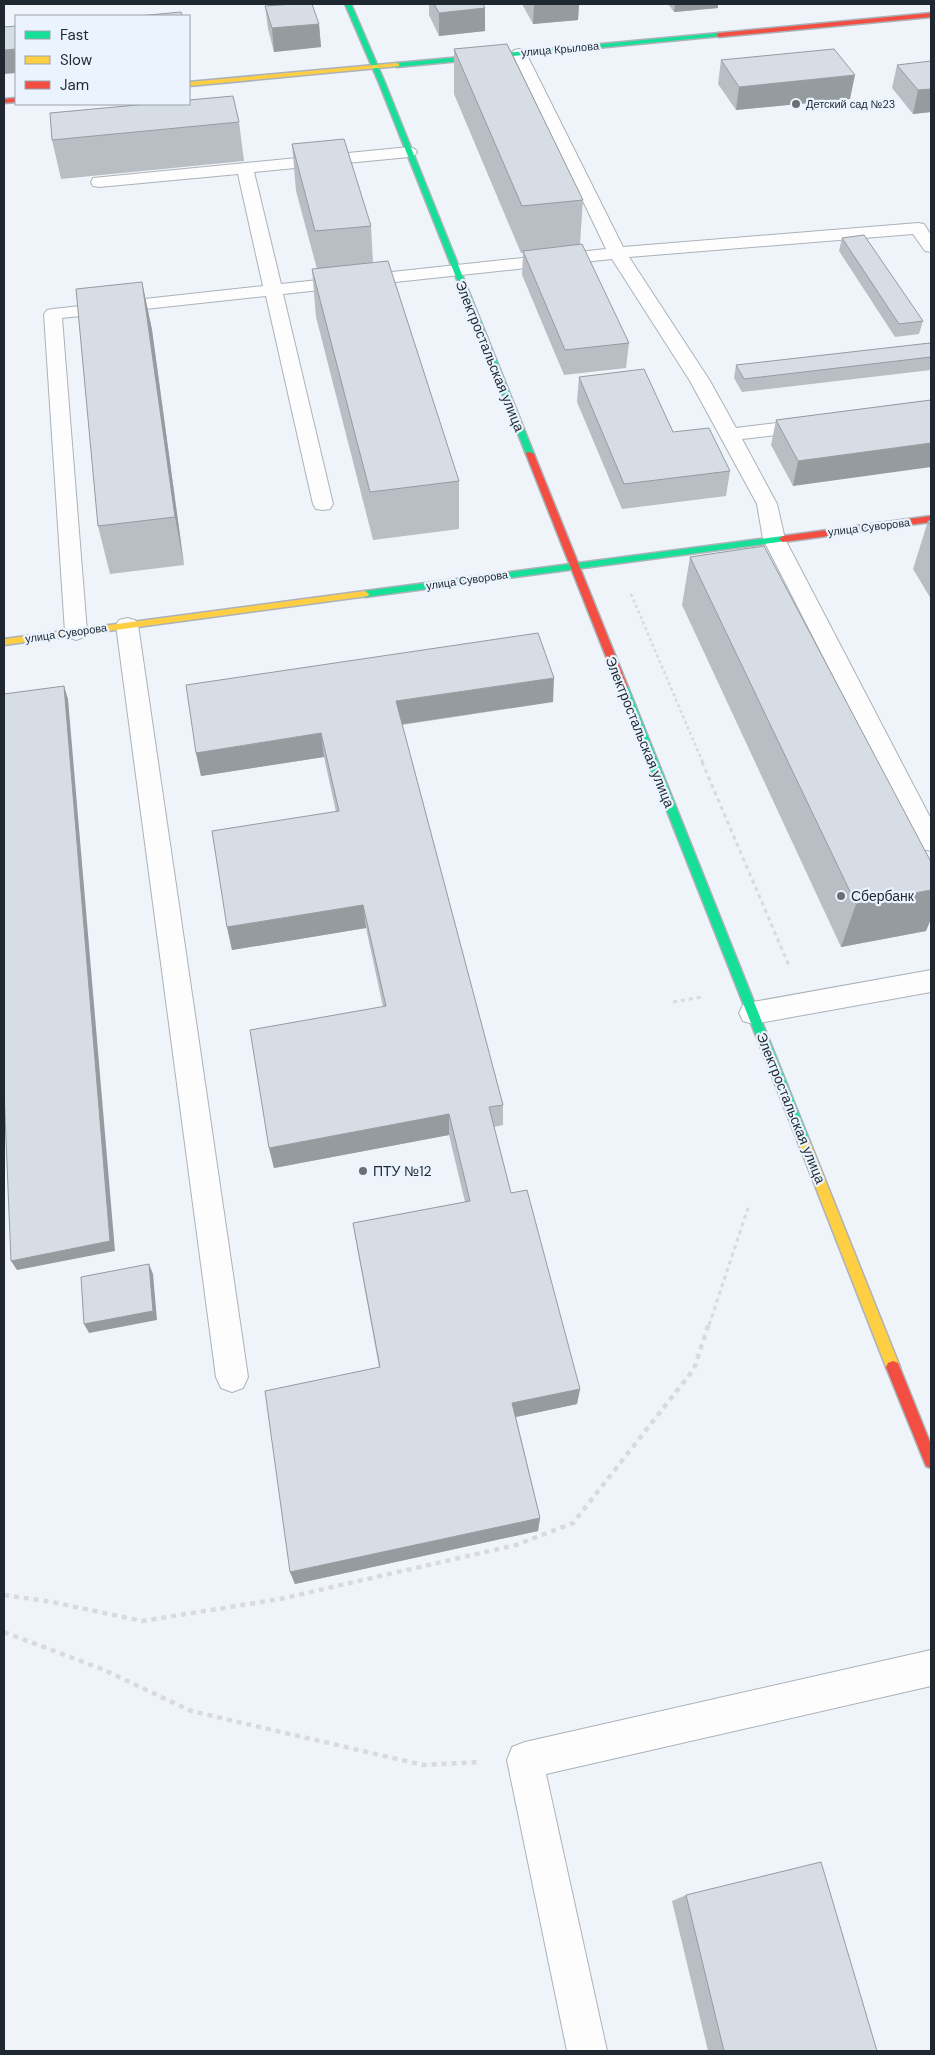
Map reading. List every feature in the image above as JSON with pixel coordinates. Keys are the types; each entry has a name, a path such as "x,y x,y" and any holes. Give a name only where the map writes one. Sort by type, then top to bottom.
{"street":[{"name":"Электростальская улица","path":"348,4 375,67 931,1461"},
{"name":"улица Крылова","path":"190,84 931,15"},
{"name":"улица Суворова","path":"4,642 931,519"}],"lane":[{"path":"519,53 617,253 700,381 767,504 774,539 931,842"},
{"path":"99,182 409,152"},
{"path":"245,168 323,504"},
{"path":"76,632 53,314 617,253 918,228 931,247"},
{"path":"730,434 826,423"},
{"path":"127,625 232,1377"},
{"path":"752,1013 931,981"},
{"path":"587,2051 524,1760 931,1668"}],"path":[{"path":"628,587 790,970"},
{"path":"4,1595 52,1602 142,1620 289,1596 516,1545 573,1523 694,1369 748,1208"},
{"path":"4,1632 102,1669 191,1711 423,1765 524,1760"}],"building":[{"path":"312,4 319,24 272,28 265,6"},
{"path":"434,4 483,4 485,8 439,13"},
{"path":"181,12 182,15 149,15"},
{"path":"15,26 15,49 4,50 4,27"},
{"path":"507,44 583,200 522,206 454,49"},
{"path":"834,49 855,75 739,87 721,60"},
{"path":"931,61 931,89 918,90 897,65"},
{"path":"233,96 239,122 52,140 50,113 137,105 190,105 190,100"},
{"path":"344,139 371,226 315,231 292,144"},
{"path":"864,235 923,321 899,324 842,238"},
{"path":"582,244 629,343 565,350 523,251"},
{"path":"388,261 459,481 370,492 312,269"},
{"path":"142,282 175,517 98,526 76,289"},
{"path":"930,343 931,357 744,379 736,365"},
{"path":"644,369 673,432 709,428 730,471 624,484 579,377"},
{"path":"931,400 931,443 798,461 776,420"},
{"path":"764,546 931,862 931,890 856,904 690,557"},
{"path":"538,633 554,678 396,701 503,1105 489,1107 511,1193 527,1190 580,1389 512,1403 540,1518 290,1572 265,1391 380,1367 353,1223 470,1201 449,1114 269,1148 250,1030 386,1006 363,905 227,927 212,831 339,811 321,733 196,753 186,685"},
{"path":"64,686 110,1241 11,1261 4,1091 4,694"},
{"path":"149,1264 153,1311 84,1324 81,1277"},
{"path":"821,1862 877,2051 724,2051 686,1895"}],"traffic: fast":[{"path":"348,4 382,83 530,454"},
{"path":"397,65 719,35"},
{"path":"365,594 783,539"},
{"path":"623,687 804,1142"}],"traffic: slow":[{"path":"190,84 397,65"},
{"path":"4,642 365,594"},
{"path":"804,1142 893,1367"}],"traffic: jam":[{"path":"719,35 931,15"},
{"path":"4,101 15,100"},
{"path":"530,454 623,687"},
{"path":"783,539 931,519"},
{"path":"893,1367 931,1461"}],"place":[{"name":"Детский сад №23","path":"796,104"},
{"name":"Сбербанк","path":"841,896"},
{"name":"ПТУ №12","path":"363,1171"}]}
